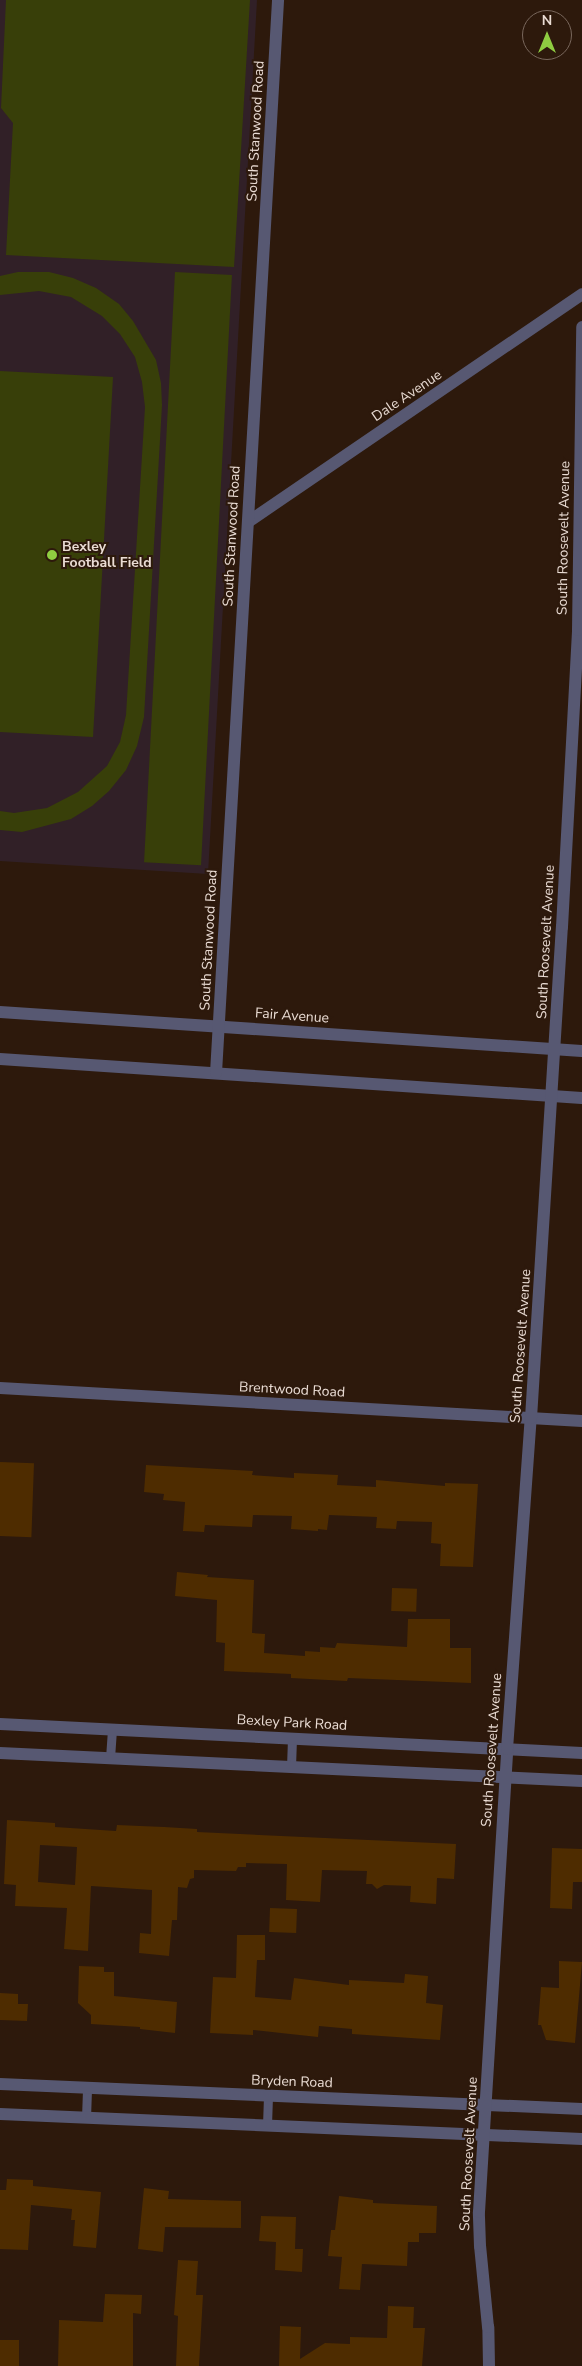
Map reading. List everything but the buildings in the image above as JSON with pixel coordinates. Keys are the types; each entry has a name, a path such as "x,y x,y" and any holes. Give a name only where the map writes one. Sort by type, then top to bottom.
{"street":[{"name":"South Stanwood Road","path":"216,1073 278,0"},
{"name":"Dale Avenue","path":"248,522 582,294"},
{"name":"South Roosevelt Avenue","path":"489,2366 480,2221 506,1778 506,1749 553,1096 579,669 582,327"},
{"name":"Fair Avenue","path":"0,1012 582,1051"},
{"path":"0,1059 582,1098"},
{"name":"Brentwood Road","path":"0,1388 582,1421"},
{"name":"Bexley Park Road","path":"0,1724 582,1753"},
{"path":"0,1752 582,1781"},
{"name":"Bryden Road","path":"0,2084 582,2109"},
{"path":"0,2114 582,2139"}],"lane":[{"path":"110,1758 112,1729"},
{"path":"290,1767 292,1738"},
{"path":"86,2118 87,2088"},
{"path":"267,2125 268,2096"}],"shaded area":[{"path":"0,0 257,0 208,874 0,861"}],"green space":[{"path":"6,0 250,0 234,267 6,255 13,123 1,108"},
{"path":"18,272 49,272 73,278 96,288 119,304 133,321 156,360 161,383 162,405 144,717 137,746 126,770 109,791 92,806 71,819 22,832 0,830 0,811 14,813 47,808 78,792 107,766 120,742 126,715 145,407 142,382 135,357 120,334 102,316 71,297 39,291 0,295 0,276"},
{"path":"175,272 232,275 201,865 144,862"},
{"name":"Bexley Football Field","path":"0,371 113,377 93,737 0,732"}],"place":[{"name":"Bexley Football Field","path":"52,555"}]}
